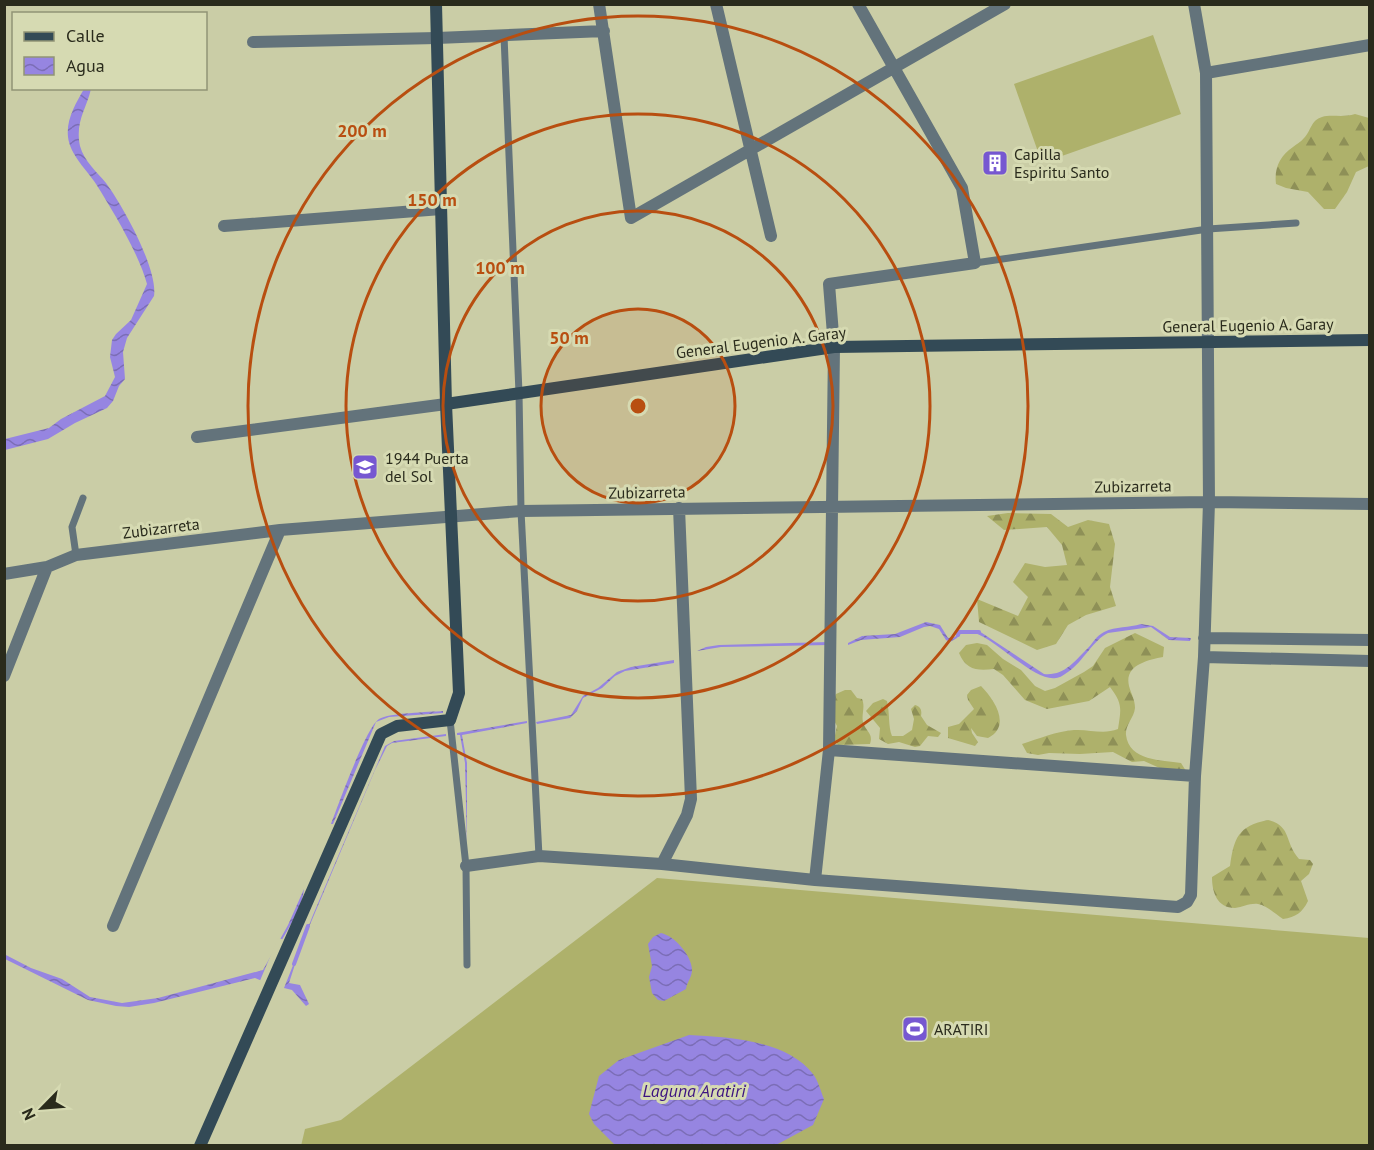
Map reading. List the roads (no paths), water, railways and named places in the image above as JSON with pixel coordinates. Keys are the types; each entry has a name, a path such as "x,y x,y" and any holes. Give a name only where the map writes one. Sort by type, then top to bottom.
{"street":[{"path":"200,1146 381,734 397,726 450,720 459,693 446,404 436,4"},
{"path":"599,4 631,218 1005,4"},
{"path":"717,4 771,236"},
{"path":"815,880 829,750 834,347 829,284 975,262 962,188 858,4"},
{"path":"466,866 538,856 662,864 815,880 1178,907 1187,902 1191,895 1209,502 1206,72 1194,4"},
{"path":"253,42 504,36 604,31"},
{"path":"1206,72 1370,45"},
{"path":"224,226 441,209"},
{"name":"General Eugenio A. Garay","path":"196,437 446,404 834,347 1370,340"},
{"name":"Zubizarreta","path":"4,574 46,567 76,555 280,530 521,511 1209,502 1370,504"},
{"path":"662,864 687,815 691,799 679,508"},
{"path":"113,926 280,530"},
{"path":"4,676 46,567"},
{"path":"1204,638 1370,640"},
{"path":"1203,657 1370,661"},
{"path":"829,750 1195,776"}],"lane":[{"path":"504,36 519,393 521,511 538,856"},
{"path":"975,262 1208,229 1296,224"},
{"path":"76,555 72,527 83,498"},
{"path":"450,720 466,866 467,965"}],"water":[{"path":"83,90 91,90 80,123 80,146 88,161 113,193 138,238 151,270 154,296 127,338 123,352 125,379 107,408 48,439 5,450 5,439 49,428 61,419 105,396 115,377 110,357 112,340 131,320 147,284 125,233 69,144 68,130 75,106"},
{"path":"926,622 940,625 948,638 955,637 960,630 961,633 950,642 939,629 930,626 900,637 861,640 848,645 862,636 895,634"},
{"path":"1141,624 1153,626 1170,637 1191,638 1190,641 1169,640 1151,627 1108,633 1073,668 1062,676 1047,678 1027,668 975,633 975,630 979,631 1044,674 1051,674 1068,667 1104,632"},
{"path":"829,642 829,645 721,647 697,651 719,645"},
{"path":"674,660 674,663 625,671 615,676 602,688 583,698 577,711 570,718 537,724 536,722 571,715 583,696 598,688 617,672 631,667"},
{"path":"443,711 443,713 389,717 376,722 391,715"},
{"path":"527,721 527,723 462,735 467,763 467,847 465,763 460,735 457,733"},
{"path":"376,723 333,824 331,824 360,751"},
{"path":"446,734 446,736 392,743 387,746 301,946 289,983 300,985 309,1004 306,1006 292,990 284,988 313,915 385,746 394,741"},
{"path":"304,889 298,911 262,981 255,978 154,1003 129,1007 116,1006 88,1000 5,959 4,954 31,968 62,979 90,997 122,1003 158,998 263,970 288,925"},
{"path":"661,933 672,938 682,947 692,970 686,989 664,1001 658,1000 652,993 649,977 652,966 648,944 653,937"},
{"name":"Laguna Aratiri","path":"689,1035 756,1042 773,1047 802,1063 815,1077 824,1099 813,1125 776,1145 615,1145 594,1124 589,1114 599,1076 619,1060"}],"waterway":[{"path":"958,635 959,632 979,632"},
{"path":"294,964 308,926"}],"place":[{"name":"Capilla Espiritu Santo","path":"995,163"},
{"name":"1944 Puerta del Sol","path":"365,467"},
{"name":"ARATIRI","path":"915,1029"}]}
